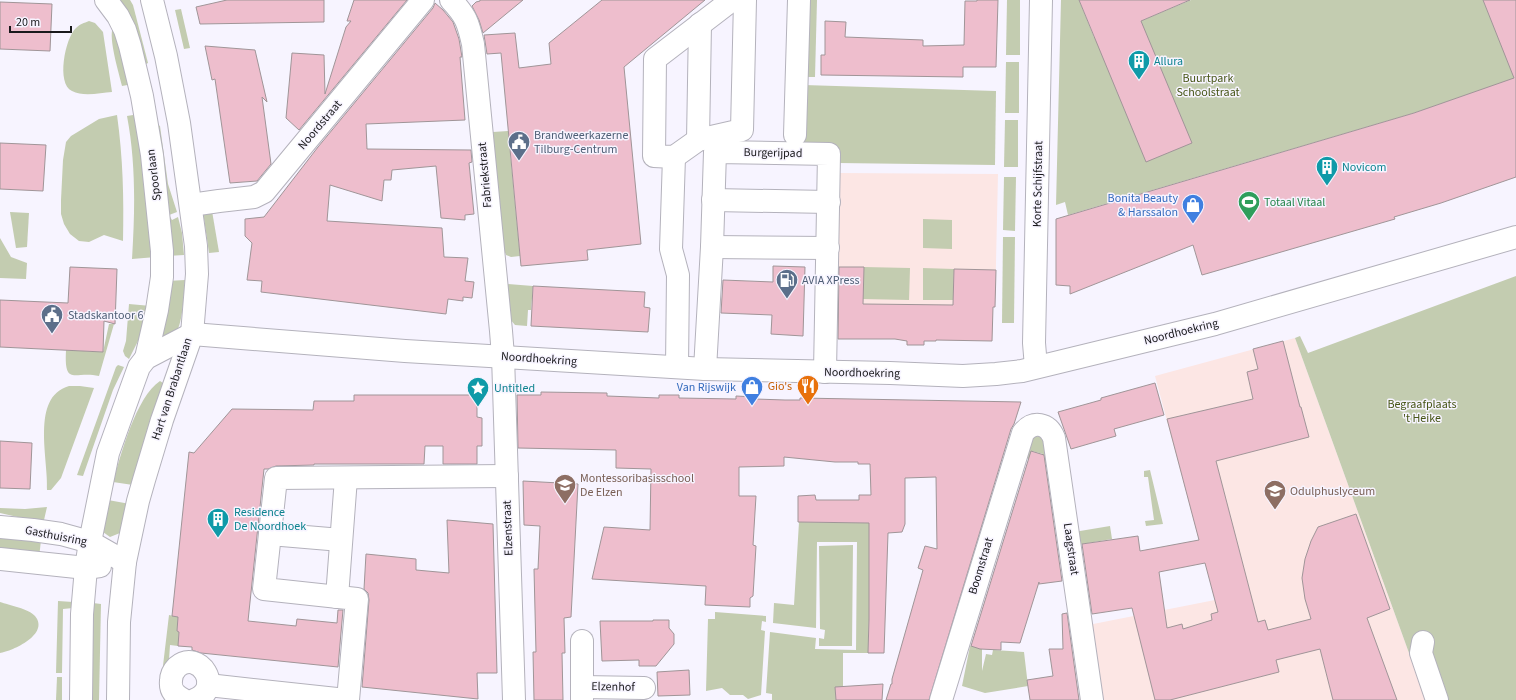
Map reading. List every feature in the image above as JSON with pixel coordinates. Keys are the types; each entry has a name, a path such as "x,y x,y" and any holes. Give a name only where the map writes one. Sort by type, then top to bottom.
{"street":[{"name":"Spoorlaan","path":"106,0 120,20 130,46 142,96 152,156 162,252 162,277 157,310 146,358"},
{"path":"152,0 166,56 179,123 196,246 197,274 192,334"},
{"name":"Noordstraat","path":"191,205 254,197 264,192 423,0"},
{"name":"Fabriekstraat","path":"451,0 461,10 466,18 473,44 503,356"},
{"path":"732,0 655,59 654,156 674,157 698,140 742,130 745,0"},
{"path":"795,136 799,0"},
{"name":"Korte Schijfstraat","path":"1036,368 1034,343 1041,0"},
{"path":"698,140 700,24"},
{"name":"Burgerijpad","path":"705,369 712,247 714,152 795,153 829,154 824,372"},
{"path":"674,157 671,249 678,275 677,367"},
{"path":"713,200 829,202"},
{"name":"Noordhoekring","path":"192,334 405,351 705,369 963,376 996,374 1036,368 1215,324 1516,237"},
{"path":"712,247 828,248"},
{"name":"Hart van Brabantlaan","path":"146,358 192,334"},
{"name":"Hart van Brabantlaan","path":"118,700 119,622 125,562 144,480 162,420 192,334"},
{"name":"Elzenstraat","path":"503,356 514,700"},
{"path":"81,700 82,614 86,568 99,493 108,454 139,367 146,358"},
{"name":"Laagstraat","path":"1023,433 1029,427 1041,425 1049,429 1054,438 1092,700"},
{"name":"Boomstraat","path":"941,700 1023,433"},
{"path":"184,700 177,697 173,691 170,685 170,678 173,671 178,666 185,663 192,663 205,670 208,678 202,692 347,700 357,599 264,589 276,478 507,476"},
{"path":"337,597 346,478"},
{"name":"Gasthuisring","path":"0,527 61,534 90,542 125,562"},
{"path":"270,534 341,540"},
{"path":"0,559 86,568 125,562"},
{"name":"Elzenhof","path":"582,641 582,694 644,688"},
{"path":"1423,642 1421,653 1437,700"}],"shaded area":[{"path":"839,173 998,174 995,307 993,307 992,341 936,340 924,341 924,345 907,345 906,341 894,339 838,339 839,305 836,305"},
{"name":"Odulphuslyceum","path":"1295,338 1426,700 1102,700 1088,625 1215,600 1155,376"}],"green space":[{"path":"119,0 130,0 133,5 148,63 142,66"},
{"path":"806,0 817,0 815,77 804,77"},
{"path":"1007,0 1020,0 1020,55 1006,55"},
{"name":"Buurtpark Schoolstraat","path":"1061,0 1079,0 1094,37 1135,20 1136,23 1191,0 1483,0 1516,78 1414,113 1068,215 1065,202 1056,205"},
{"path":"181,9 190,48 184,49 175,10"},
{"path":"89,21 95,23 103,32 112,92 92,94 76,93 67,87 64,80 64,61 68,41 76,28"},
{"path":"113,27 133,84 122,86 113,47"},
{"path":"1006,62 1019,62 1019,113 1005,113"},
{"path":"804,85 996,91 995,165 838,163 802,147"},
{"path":"139,114 156,257 132,259 134,187 132,151 127,116"},
{"path":"117,115 123,178 123,241 104,235 89,242 79,241 70,234 64,224 61,214 63,160 66,142 71,136 99,119"},
{"path":"1005,120 1018,120 1018,167 1004,167"},
{"path":"153,126 160,126 168,184 177,212 169,215 172,220 178,217 182,233 184,255 167,256"},
{"path":"508,131 520,256 511,257 506,255 504,250 493,132"},
{"path":"1004,177 1016,177 1015,231 1003,230"},
{"path":"212,211 219,252 209,253 203,212"},
{"path":"10,212 29,213 27,247 16,248"},
{"path":"923,219 952,220 952,249 923,248"},
{"path":"1003,237 1015,237 1014,323 1002,323"},
{"path":"0,238 11,257 27,263 26,279 0,278"},
{"path":"864,267 910,268 909,300 863,299"},
{"path":"923,268 954,269 953,300 923,300"},
{"name":"Begraafplaats 't Heike","path":"1516,276 1516,700 1426,700 1295,338 1300,336 1308,353"},
{"path":"185,280 183,307 178,328 176,332 161,337 167,281"},
{"path":"507,284 533,286 531,310 528,310 527,326 515,325 510,319"},
{"path":"129,304 151,306 143,331 129,359 125,356 123,351 126,341"},
{"path":"109,324 114,324 99,376 73,375 69,373 66,362 66,350 103,352"},
{"path":"118,365 124,367 113,390 83,476 77,475 116,367"},
{"path":"160,381 163,383 133,485 113,482 130,427 151,389"},
{"path":"69,386 94,388 61,478 51,490 47,490 44,431 45,416 49,403 57,392"},
{"path":"1036,436 1042,437 1051,465 1041,462 1043,454 1032,451 1030,459 1026,458 1028,440"},
{"path":"1150,470 1163,524 1146,526 1145,521 1154,520 1148,477 1144,477 1144,471"},
{"path":"108,500 130,504 120,533 110,537 103,532"},
{"path":"47,507 44,520 22,518 0,513 0,508 25,509"},
{"path":"799,522 869,523 868,653 843,653 843,700 772,700 772,694 766,693 770,632 816,638 815,649 856,650 857,542 817,542 816,628 773,623 774,603 794,605"},
{"path":"1110,526 1112,539 1076,545 1074,532"},
{"path":"0,537 41,540 39,558 0,554"},
{"path":"853,545 852,646 819,646 819,638 824,639 825,630 820,629 819,546"},
{"path":"58,601 73,602 73,608 63,609 62,673 56,673"},
{"path":"0,602 28,611 35,616 38,623 38,629 34,635 21,645 6,652 0,653"},
{"path":"93,603 101,604 99,700 91,700"},
{"path":"715,612 766,616 766,622 762,621 761,630 765,631 761,695 748,699 743,695 730,695 722,688 706,691 708,619 715,619"},
{"path":"169,615 178,617 178,646 170,645 169,660 162,674"},
{"path":"970,646 982,648 982,671 986,654 992,655 993,650 1024,652 1028,686 985,693 962,686"},
{"path":"57,677 62,677 62,700 56,700"}],"building":[{"path":"227,0 324,0 324,22 200,24 196,7"},
{"path":"354,0 407,0 299,130 286,118 292,53 324,55 325,94 346,27 351,21 347,21"},
{"path":"480,0 523,0 483,33 479,20 472,6"},
{"path":"602,0 705,0 624,67 641,244 587,250 588,260 521,266 501,53 487,54 484,35 515,33 519,68 551,64 549,43"},
{"path":"998,0 996,67 963,67 963,77 821,75 821,55 825,55 825,21 846,22 845,37 923,40 923,46 964,45 965,1"},
{"name":"Allura","path":"1079,0 1190,0 1141,21 1192,143 1146,162"},
{"path":"1483,0 1516,0 1516,177 1441,203 1394,217 1395,219 1202,275 1193,245 1070,294 1070,286 1056,285 1056,219 1414,113 1514,78"},
{"path":"0,2 52,4 50,51 0,49"},
{"path":"435,3 453,22 459,39 462,57 460,57 465,120 366,124 367,149 471,150 472,162 469,163 474,214 465,215 465,220 441,218 436,166 392,170 391,180 384,180 382,201 330,185 327,221 442,228 444,257 468,258 465,281 474,282 472,298 463,297 463,301 448,299 446,314 261,292 262,281 247,280 252,243 245,236 245,219 264,217 318,147 433,8"},
{"path":"205,46 255,50 267,102 262,97 271,164 257,181 230,183 215,79 212,80"},
{"path":"0,143 46,145 43,191 0,189"},
{"path":"773,266 805,267 803,336 771,334 772,315 721,313 723,280 773,282"},
{"name":"Stadskantoor 6","path":"70,267 117,269 115,324 104,321 103,352 0,347 0,300 68,303"},
{"path":"839,267 864,267 863,304 953,305 954,269 996,270 992,341 936,340 924,341 924,345 907,345 907,341 895,339 838,339"},
{"path":"533,286 645,292 644,307 650,308 648,332 531,326"},
{"path":"1283,341 1309,437 1216,461 1258,622 1265,620 1268,630 1311,619 1305,599 1302,578 1305,559 1311,541 1318,527 1356,514 1390,609 1367,618 1397,700 1333,700 1320,649 1276,660 1279,672 1170,700 1155,700 1132,608 1092,614 1082,544 1138,536 1140,551 1199,540 1167,419 1253,399 1247,372 1258,369 1253,349","holes":["1205,563 1218,612 1211,614 1212,620 1183,629 1182,624 1167,628 1159,572"]},
{"path":"1155,383 1164,415 1114,429 1116,436 1071,449 1058,412"},
{"path":"541,392 607,393 607,396 659,398 659,395 679,395 679,398 736,399 736,396 755,397 755,399 785,400 800,400 800,398 1021,402 1011,429 929,700 886,700 892,684 892,679 923,570 918,568 925,546 937,549 936,477 905,478 905,524 902,532 888,533 884,653 868,653 869,523 798,522 798,496 815,495 816,500 859,500 859,495 871,495 870,464 784,457 784,466 739,467 739,496 756,496 753,545 756,546 753,596 750,598 750,607 705,605 706,586 592,579 604,527 650,530 651,469 616,468 616,450 518,448 517,395 541,395"},
{"name":"Residence De Noordhoek","path":"354,395 477,395 477,417 482,418 482,446 477,446 477,464 443,464 443,446 425,446 424,464 314,464 276,466 264,469 248,621 296,626 297,619 337,623 338,610 343,610 338,667 201,653 192,650 192,647 178,646 178,617 172,616 189,452 194,453 232,409 313,410 314,401 354,401"},
{"path":"0,441 32,443 30,489 0,488"},
{"path":"1031,451 1044,455 1062,581 1039,584 1039,582 1020,643 1001,642 1001,650 980,649 971,646"},
{"path":"523,481 578,484 571,617 564,618 565,653 562,653 563,700 534,700 533,652 536,652 534,569 538,569 540,526 524,525"},
{"path":"447,520 493,524 497,673 477,673 478,699 362,687 369,600 368,593 364,589 366,554 416,559 416,570 449,573"},
{"path":"1067,613 1079,700 1030,700 1027,680 1053,676 1049,649 1063,649 1062,614"},
{"path":"669,620 669,628 674,634 674,644 656,666 639,666 639,660 602,661 600,621"},
{"path":"689,670 690,695 658,696 657,672"},
{"path":"883,684 882,700 836,700 835,687"}],"place":[{"name":"Allura","path":"1139,80"},
{"name":"Brandweerkazerne Tilburg-Centrum","path":"519,162"},
{"name":"Novicom","path":"1327,186"},
{"name":"Totaal Vitaal","path":"1249,222"},
{"name":"Bonita Beauty & Harssalon","path":"1193,224"},
{"name":"AVIA XPress","path":"787,300"},
{"name":"Stadskantoor 6","path":"52,334"},
{"name":"Van Rijswijk","path":"752,406"},
{"name":"Gio's","path":"808,406"},
{"name":"Untitled","path":"478,408"},
{"name":"Montessoribasisschool De Elzen","path":"565,504"},
{"name":"Odulphuslyceum","path":"1275,510"},
{"name":"Residence De Noordhoek","path":"218,538"}]}
